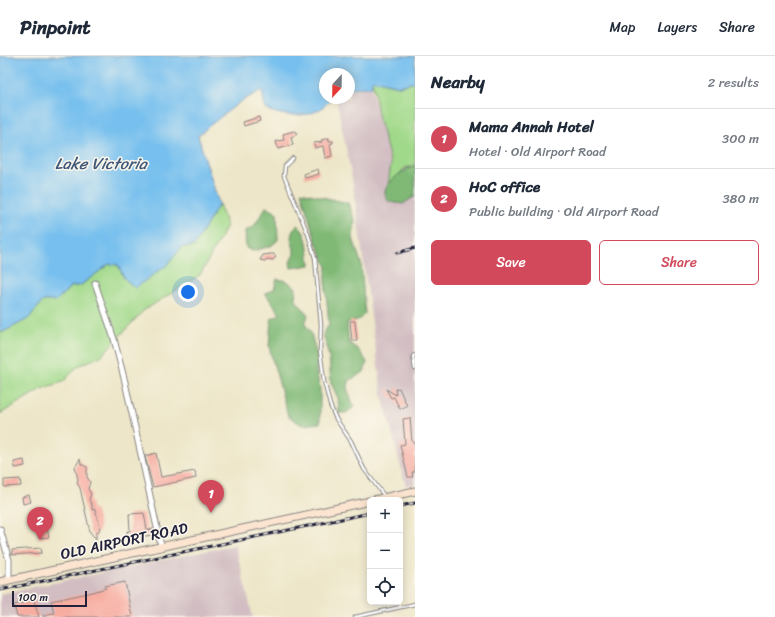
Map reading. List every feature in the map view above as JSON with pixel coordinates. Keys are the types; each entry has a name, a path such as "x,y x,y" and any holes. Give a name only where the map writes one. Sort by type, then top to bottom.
{"main road":[{"path":"385,497 415,491"},
{"name":"OLD AIRPORT ROAD","path":"0,582 367,502"}],"street":[{"path":"95,283 114,339 161,546"},
{"path":"0,529 9,560 9,580"}],"lane":[{"path":"293,158 285,166 284,176 308,234 315,258 321,325 320,350 324,381 330,405 336,419 351,441 364,469 385,497"},
{"path":"415,355 412,356 415,369"},
{"path":"354,617 415,604"}],"shaded area":[{"path":"371,87 393,174 415,164 415,484 406,486 382,395 352,178 337,104 355,104 355,89"},
{"path":"235,545 253,617 0,617 0,594"}],"green space":[{"path":"372,80 399,86 415,82 415,166 405,168 388,185 391,163 379,119"},
{"path":"415,166 415,196 403,204 389,202 385,193 388,184 402,173"},
{"path":"301,192 348,203 355,220 353,238 361,263 365,314 360,319 347,323 349,343 358,349 367,362 364,372 350,380 347,388 354,407 346,413 339,413 338,398 331,383 329,357 323,333 329,325 325,280 327,267 316,242"},
{"path":"219,204 227,226 200,275 143,311 101,356 78,366 63,382 41,389 0,414 0,331 3,332 28,319 43,301 62,296 70,287 81,285 109,264 118,265 124,278 135,287 168,264 182,247 194,246"},
{"path":"266,207 277,213 278,240 271,246 253,251 246,248 245,231 254,226"},
{"path":"297,225 304,233 306,238 310,265 291,268 290,262 293,256 294,247 291,236"},
{"path":"277,279 287,281 296,288 295,299 308,315 305,324 311,333 318,360 316,371 320,388 320,423 302,425 288,416 269,347 271,319 280,314 265,293 274,289"}],"water":[{"name":"Lake Victoria","path":"0,56 415,56 415,82 399,86 373,80 371,87 355,88 355,68 319,68 319,104 326,104 315,112 308,114 285,115 270,111 265,108 262,90 240,102 198,136 219,204 194,246 182,247 168,264 135,288 124,278 118,265 109,264 81,285 70,287 56,301 43,301 28,319 3,332 0,331"}],"building":[{"path":"259,117 260,121 244,126 243,122"},
{"path":"294,131 297,132 296,135 291,137 293,145 278,149 276,141 284,140 283,134"},
{"path":"329,138 329,141 333,141 333,143 330,144 332,156 325,158 323,146 315,148 314,143 322,142 321,140"},
{"path":"318,169 319,174 305,178 304,174"},
{"path":"274,254 276,257 273,260 260,260 263,255"},
{"path":"350,321 355,321 357,341 352,341"},
{"path":"399,388 407,406 400,409 394,397 391,398 386,389 396,395 395,389"},
{"path":"410,418 412,442 414,442 415,446 415,472 412,472 413,477 408,477 400,445 405,444 403,419"},
{"path":"156,453 161,477 195,471 196,478 153,487 145,456"},
{"path":"80,459 81,464 87,467 87,477 90,482 88,489 91,494 89,500 92,505 92,510 95,509 100,527 99,531 96,533 96,539 90,532 80,488 77,483 78,479 75,467"},
{"path":"24,460 25,466 15,468 14,462"},
{"path":"20,479 21,486 4,487 4,480"},
{"path":"205,485 213,485 214,492 205,493"},
{"path":"29,495 31,502 23,504 22,497"},
{"path":"43,510 49,537 39,538 34,512"},
{"path":"144,513 147,530 153,529 154,535 128,538 127,531 130,531 129,514"},
{"path":"41,548 42,553 12,555 12,550"},
{"path":"125,582 132,617 43,617 43,615 54,613 51,601 93,592 106,588 105,586"},
{"path":"34,600 39,617 17,617 14,605"}],"railway":[{"path":"397,253 415,248"},
{"path":"403,505 415,503"},
{"path":"0,590 367,514"}],"place":[{"name":"Mama Annah Hotel","path":"211,513"},
{"name":"HoC office","path":"40,540"}]}
